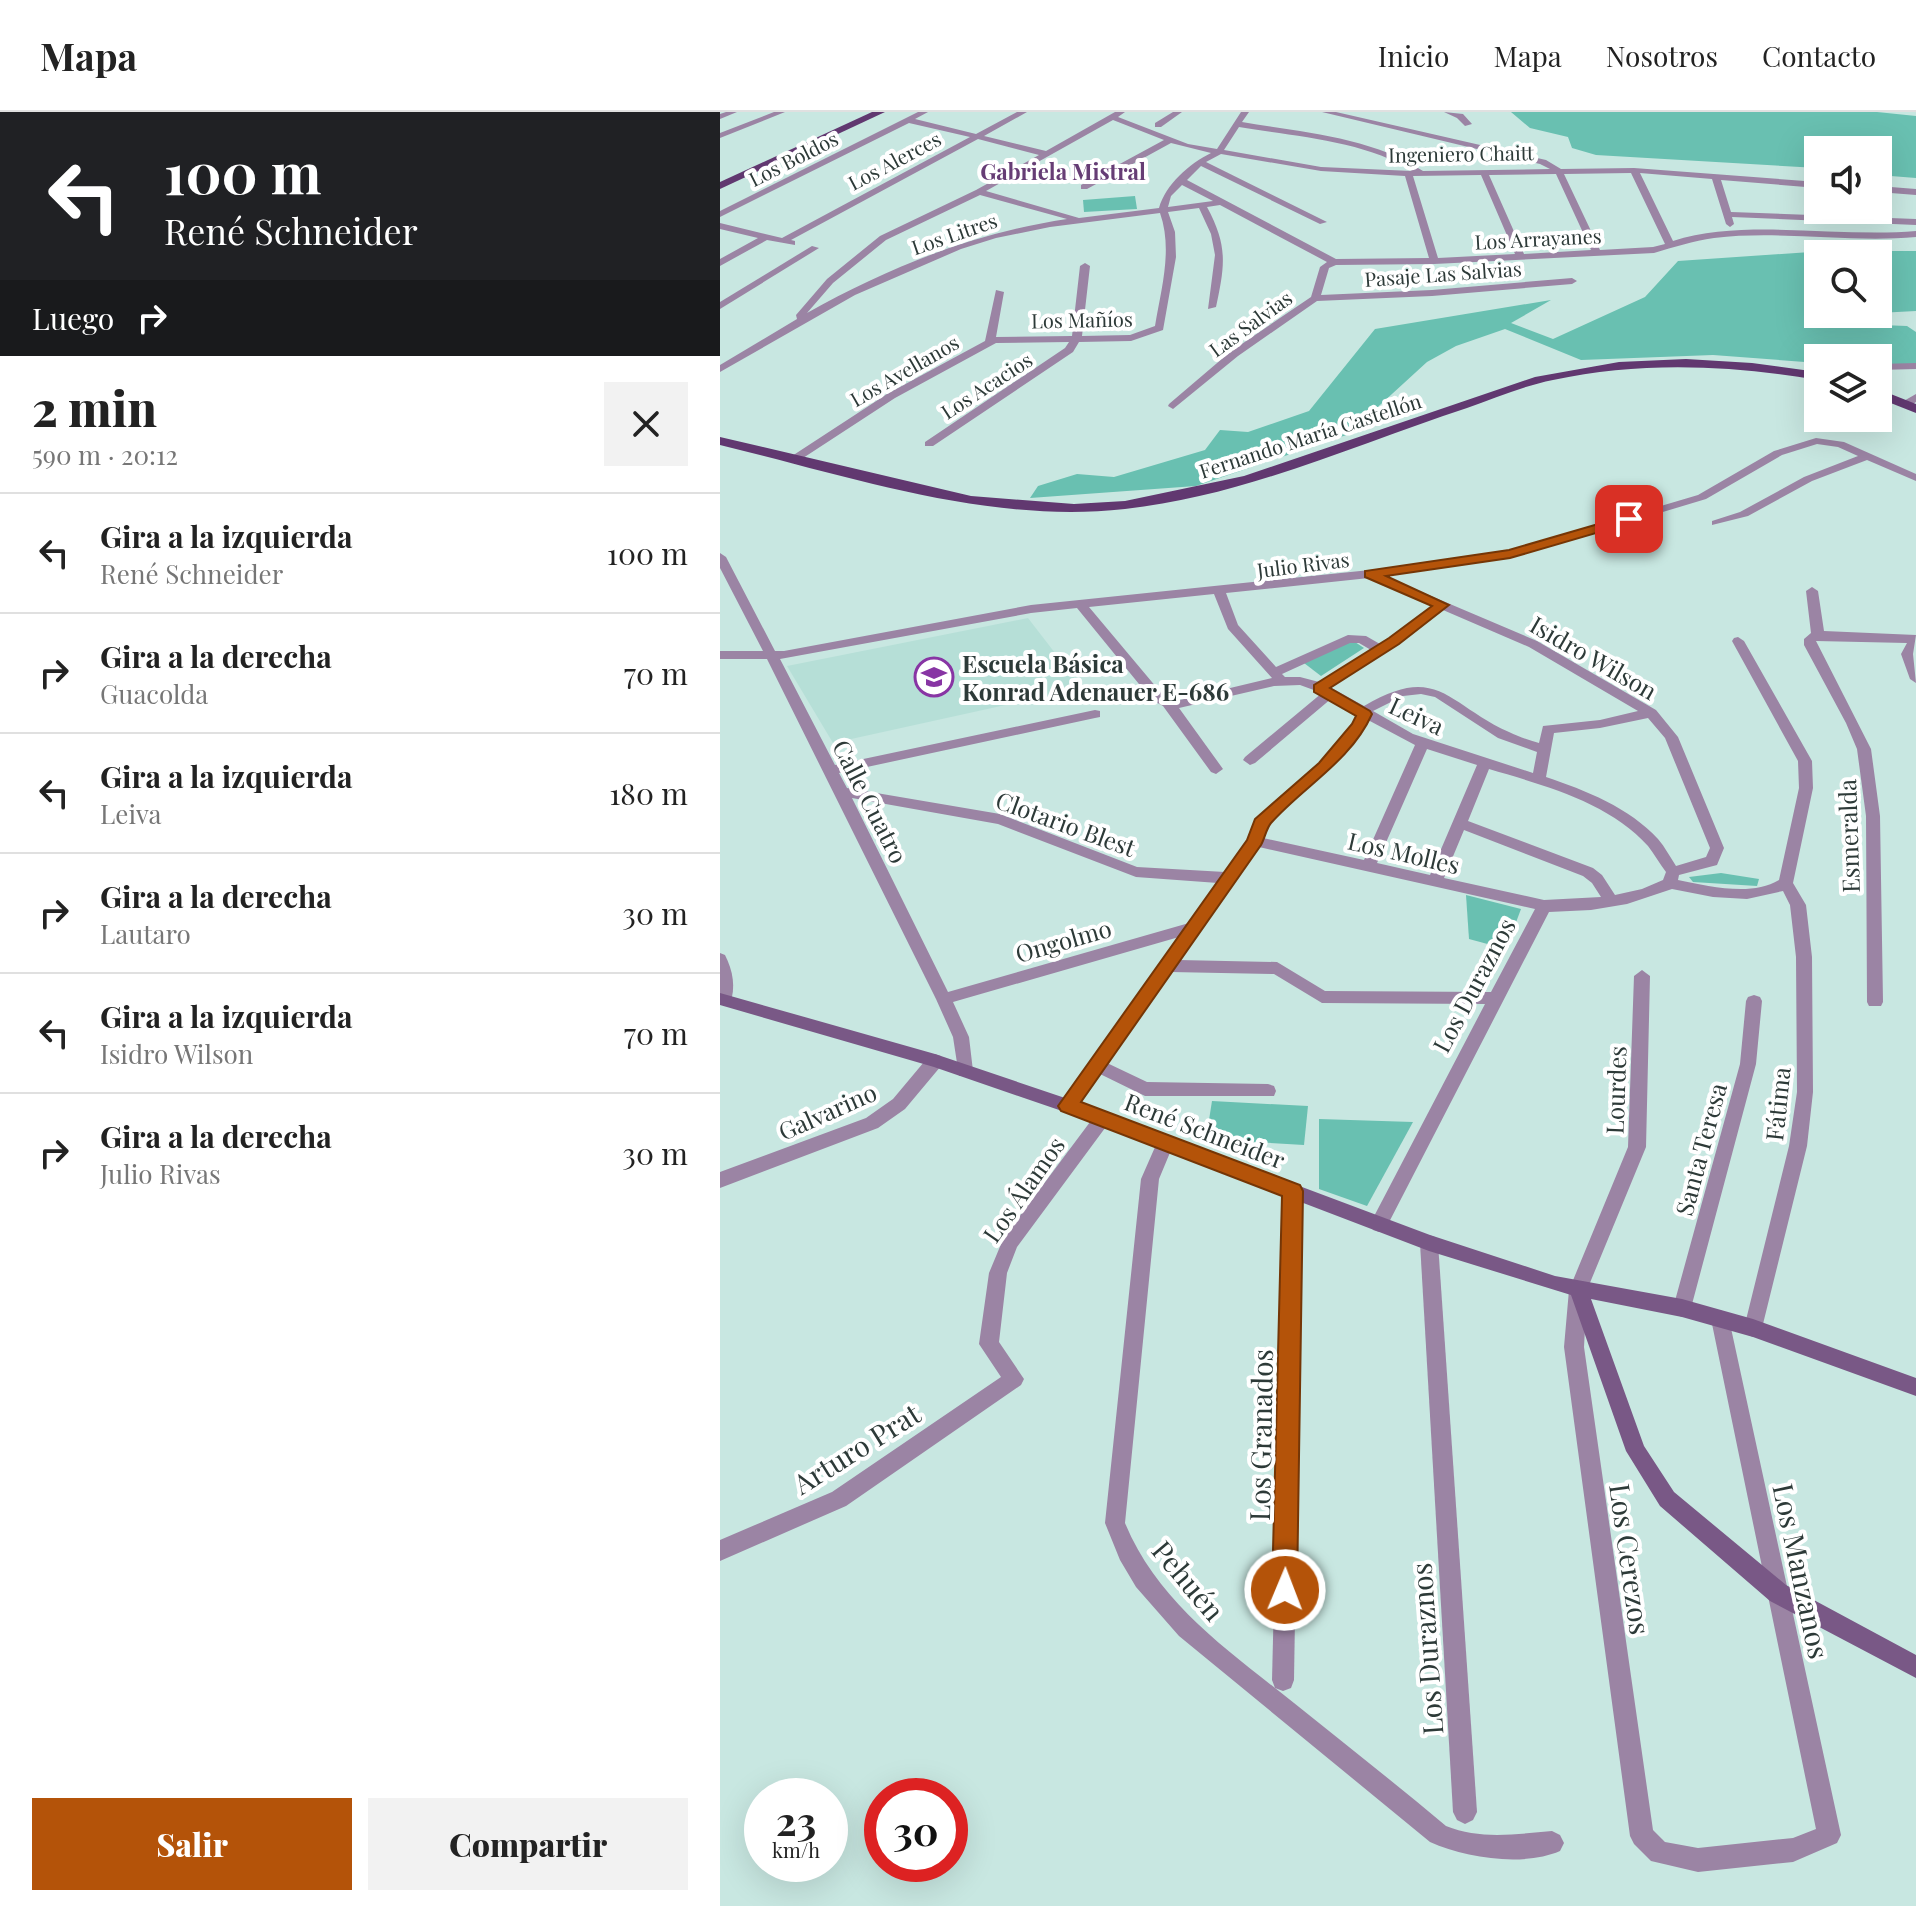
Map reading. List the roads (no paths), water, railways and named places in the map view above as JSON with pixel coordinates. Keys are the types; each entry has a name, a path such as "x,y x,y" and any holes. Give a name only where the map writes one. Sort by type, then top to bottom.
{"main road":[{"path":"720,186 880,112"},
{"name":"Fernando María Castellón","path":"720,441 993,503 1054,508 1121,505 1237,483 1509,388 1562,374 1686,363 1804,374"},
{"path":"1892,397 1913,404"},
{"name":"René Schneider","path":"722,1000 935,1061 1068,1106 1429,1243 1578,1290 1682,1308 1753,1328 1916,1387"},
{"path":"1578,1290 1636,1451 1653,1482 1683,1514 1778,1593 1916,1667"}],"street":[{"path":"720,117 733,112"},
{"path":"720,136 781,112"},
{"name":"Los Boldos","path":"720,214 924,112"},
{"name":"Los Alerces","path":"783,241 1023,112"},
{"path":"790,327 830,281 883,238 979,192 1121,112"},
{"path":"1158,125 1178,112"},
{"path":"1163,211 1167,195 1200,162 1219,152 1245,112"},
{"path":"1326,112 1543,162 1558,170 1597,253"},
{"path":"1448,112 1460,116 1468,124"},
{"name":"Ingeniero Chaitt","path":"1112,117 1168,141 1321,169 1408,174 1634,170 1804,184"},
{"path":"908,120 1047,154"},
{"path":"1238,124 1379,154 1408,164 1421,174"},
{"path":"1084,187 1168,141"},
{"path":"1200,162 1323,222"},
{"path":"1634,170 1669,243"},
{"path":"1484,172 1520,256"},
{"path":"1408,174 1434,261"},
{"path":"1716,177 1730,227 1724,235"},
{"name":"Los Arrayanes","path":"1180,180 1334,262 1434,261 1654,250 1669,243 1724,235 1916,234"},
{"path":"1892,190 1916,192"},
{"path":"979,192 1083,221"},
{"name":"Los Litres","path":"720,369 790,327 879,281 963,246 1010,233 1223,202"},
{"path":"1202,206 1219,236 1222,267 1211,307"},
{"name":"Los Mañíos","path":"990,342 1011,338 1139,337 1163,325 1171,232 1163,211"},
{"path":"1728,214 1916,222"},
{"path":"720,226 815,248 720,306"},
{"path":"720,263 766,237"},
{"name":"Las Salvias","path":"1173,406 1234,354 1315,298 1325,267 1334,262"},
{"path":"1077,337 1085,266"},
{"name":"Pasaje Las Salvias","path":"1315,298 1432,293 1572,281"},
{"name":"Los Avellanos","path":"796,458 891,396 990,342 999,292"},
{"name":"Los Acacios","path":"929,444 1047,367 1069,350 1077,337"},
{"path":"1892,367 1916,366"},
{"name":"Julio Rivas","path":"720,655 771,656 1031,609 1219,591 1495,557 1536,548 1702,497 1778,453 1821,440 1840,444 1865,457"},
{"path":"1716,523 1744,514 1808,479 1865,457 1916,478"},
{"name":"Calle Cuatro","path":"720,557 831,770 944,999 961,1037 965,1071"},
{"name":"Isidro Wilson","path":"1370,574 1533,644 1651,713 1671,737 1679,763 1701,802 1717,848 1712,861 1671,878"},
{"path":"1219,591 1232,626 1279,676 1348,639 1362,639 1381,650"},
{"name":"Esmeralda","path":"1812,591 1818,635 1810,639 1812,652 1853,723 1868,772 1873,816 1875,1002"},
{"path":"1081,605 1157,697 1168,703 1216,769"},
{"path":"1250,760 1324,691 1442,605"},
{"path":"1818,635 1915,639 1907,654 1916,679"},
{"path":"1738,641 1805,761 1806,788 1786,883"},
{"name":"Leiva","path":"1168,703 1180,704 1279,676 1300,681 1423,743 1539,779 1631,824 1654,844 1671,878"},
{"path":"1068,1106 1255,841 1261,823 1340,752 1364,714 1391,695 1428,691 1503,735 1544,750"},
{"path":"1539,779 1548,729 1600,724 1651,713"},
{"path":"831,770 1095,714"},
{"path":"1368,867 1423,743"},
{"path":"1435,882 1485,763"},
{"name":"Clotario Blest","path":"842,792 1000,819 1146,874 1229,878"},
{"path":"1459,823 1588,872 1601,883 1610,900"},
{"name":"Los Molles","path":"1255,841 1544,906"},
{"name":"Los Duraznos","path":"1379,1224 1544,906 1574,908 1659,889 1671,878 1703,890 1755,893 1774,890 1786,883"},
{"name":"Fátima","path":"1753,1328 1800,1138 1805,1092 1803,941 1798,905 1786,883"},
{"name":"Ongolmo","path":"944,999 1195,927"},
{"path":"720,959 726,976 722,1000"},
{"path":"1167,966 1277,968 1322,997 1494,998"},
{"name":"Lourdes","path":"1578,1290 1637,1147 1642,976"},
{"name":"Santa Teresa","path":"1682,1308 1748,1064 1754,1001"},
{"name":"Galvarino","path":"720,1180 872,1123 905,1098 935,1061"},
{"path":"1096,1065 1145,1089 1268,1091"},
{"name":"Los Álamos","path":"1014,1379 992,1352 988,1336 1002,1259 1010,1243 1102,1119"},
{"name":"Pehuén","path":"1165,1143 1150,1179 1115,1523 1121,1542 1158,1596 1196,1639 1438,1834 1458,1845 1478,1847 1552,1843"},
{"name":"Los Granados","path":"1283,1680 1293,1191"},
{"name":"Los Duraznos","path":"1429,1243 1465,1812"},
{"name":"Los Cerezos","path":"1578,1290 1576,1372 1642,1836 1659,1853 1698,1860 1793,1850 1829,1835"},
{"name":"Los Manzanos","path":"1720,1319 1829,1835"},
{"name":"Arturo Prat","path":"720,1551 839,1499 1014,1379"}],"place":[{"name":"Escuela Básica Konrad Adenauer E-686","path":"934,677"}],"district":[{"name":"Gabriela Mistral","path":"1063,171"}]}
